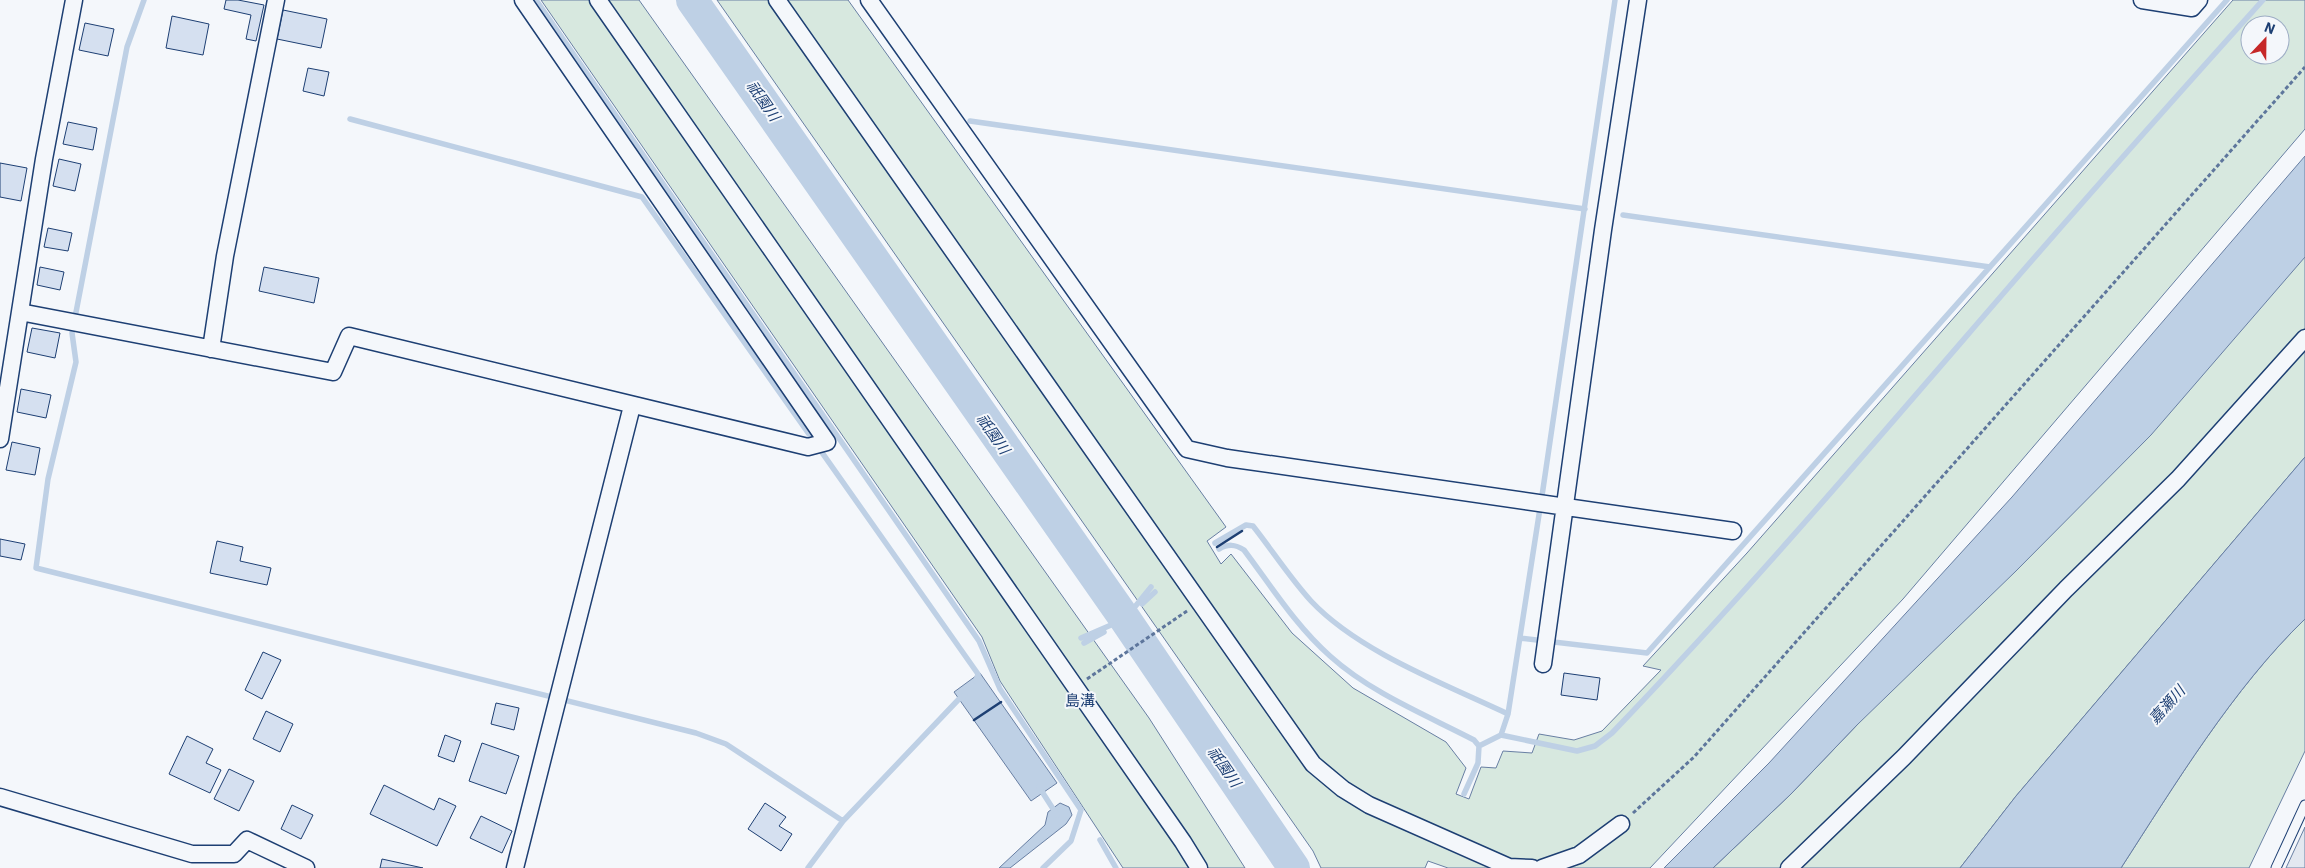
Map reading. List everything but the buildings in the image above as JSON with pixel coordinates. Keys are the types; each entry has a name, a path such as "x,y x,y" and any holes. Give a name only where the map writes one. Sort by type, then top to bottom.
{"street":[{"path":"0,438 44,159 74,0"},
{"path":"211,349 225,256 276,0"},
{"path":"20,312 333,372 349,336 632,406 808,447 827,442 523,0"},
{"path":"598,0 751,218 1074,688 1184,842 1199,868"},
{"path":"777,0 1313,764 1342,789 1369,805 1509,867 1532,868"},
{"path":"869,0 1187,449 1227,458 1733,531"},
{"path":"1544,664 1564,506 1638,0"},
{"path":"2142,0 2192,8 2200,0"},
{"path":"1789,868 1904,757 2053,602 2178,479 2305,338"},
{"path":"516,868 632,406"},
{"path":"0,797 192,854 232,861 248,840 306,868"},
{"path":"1542,868 1579,855 1621,824"}],"lane":[{"path":"2276,868 2305,805"}],"path":[{"path":"1621,824 1694,757 2305,67"},
{"path":"1074,688 1200,603"}],"shaded area":[{"path":"541,0 639,0 1149,718 1245,868 1123,868 1000,681 982,637"},
{"path":"717,0 848,0 1226,527 1207,541 1221,564 1231,554 1292,633 1353,688 1446,742 1466,768 1456,794 1469,799 1481,767 1496,768 1503,751 1532,753 1539,734 1574,740 1602,731 1661,670 1643,666 1747,553 2233,0 2305,0 2305,129 1903,599 1650,868 1448,868 1428,861 1425,868 1321,868 1313,851"},
{"path":"2305,199 2305,457 2016,796 1960,868 1713,868 1791,794 1857,725"},
{"path":"2305,619 2305,751 2249,868 2121,868 2206,738 2254,675"},
{"path":"2305,827 2305,868 2286,868"}],"water":[{"path":"2305,156 2305,257 2151,435 2016,571 1857,725 1791,794 1713,868 1664,868 1769,763 2012,497"},
{"name":"嘉瀬川","path":"2305,457 2305,619 2254,675 2206,738 2121,868 1960,868 2016,796"},
{"path":"980,673 1057,783 1031,801 954,692"},
{"path":"1060,803 1069,807 1072,815 1066,824 1010,868 999,868 1045,825 1048,812"}],"waterway":[{"path":"144,0 127,47 72,333 76,362 48,479 36,568 696,733 726,744 843,821"},
{"path":"536,0 979,641 1000,689 1081,810 1071,841 1043,868"},
{"name":"祇園川","path":"692,0 1125,619 1294,868"},
{"path":"1215,543 1246,525 1253,526 1311,601 1353,636 1431,679 1508,714 1615,0"},
{"path":"1520,638 1647,653 2227,0"},
{"path":"1479,746 1501,735 1577,751 1595,746 1612,733 1768,563 2081,204 2263,0"},
{"path":"350,119 642,197 978,674 976,681"},
{"path":"970,121 1585,209"},
{"path":"1623,215 1990,267"},
{"path":"1219,549 1232,545 1244,550 1306,632 1346,669 1399,702 1474,740 1479,746"},
{"name":"祇園川","path":"1081,638 1125,619 1151,587"},
{"path":"1142,604 1155,592"},
{"path":"1084,643 1104,632"},
{"path":"808,868 843,821 959,699 965,695"},
{"path":"1501,735 1508,714"},
{"path":"1464,794 1478,763 1479,746"},
{"path":"1039,787 1057,815"},
{"path":"1100,840 1116,868"}],"wall":[{"path":"1217,547 1242,531"},
{"path":"974,720 1001,702"}],"district":[{"name":"島溝","path":"1080,701"}]}
